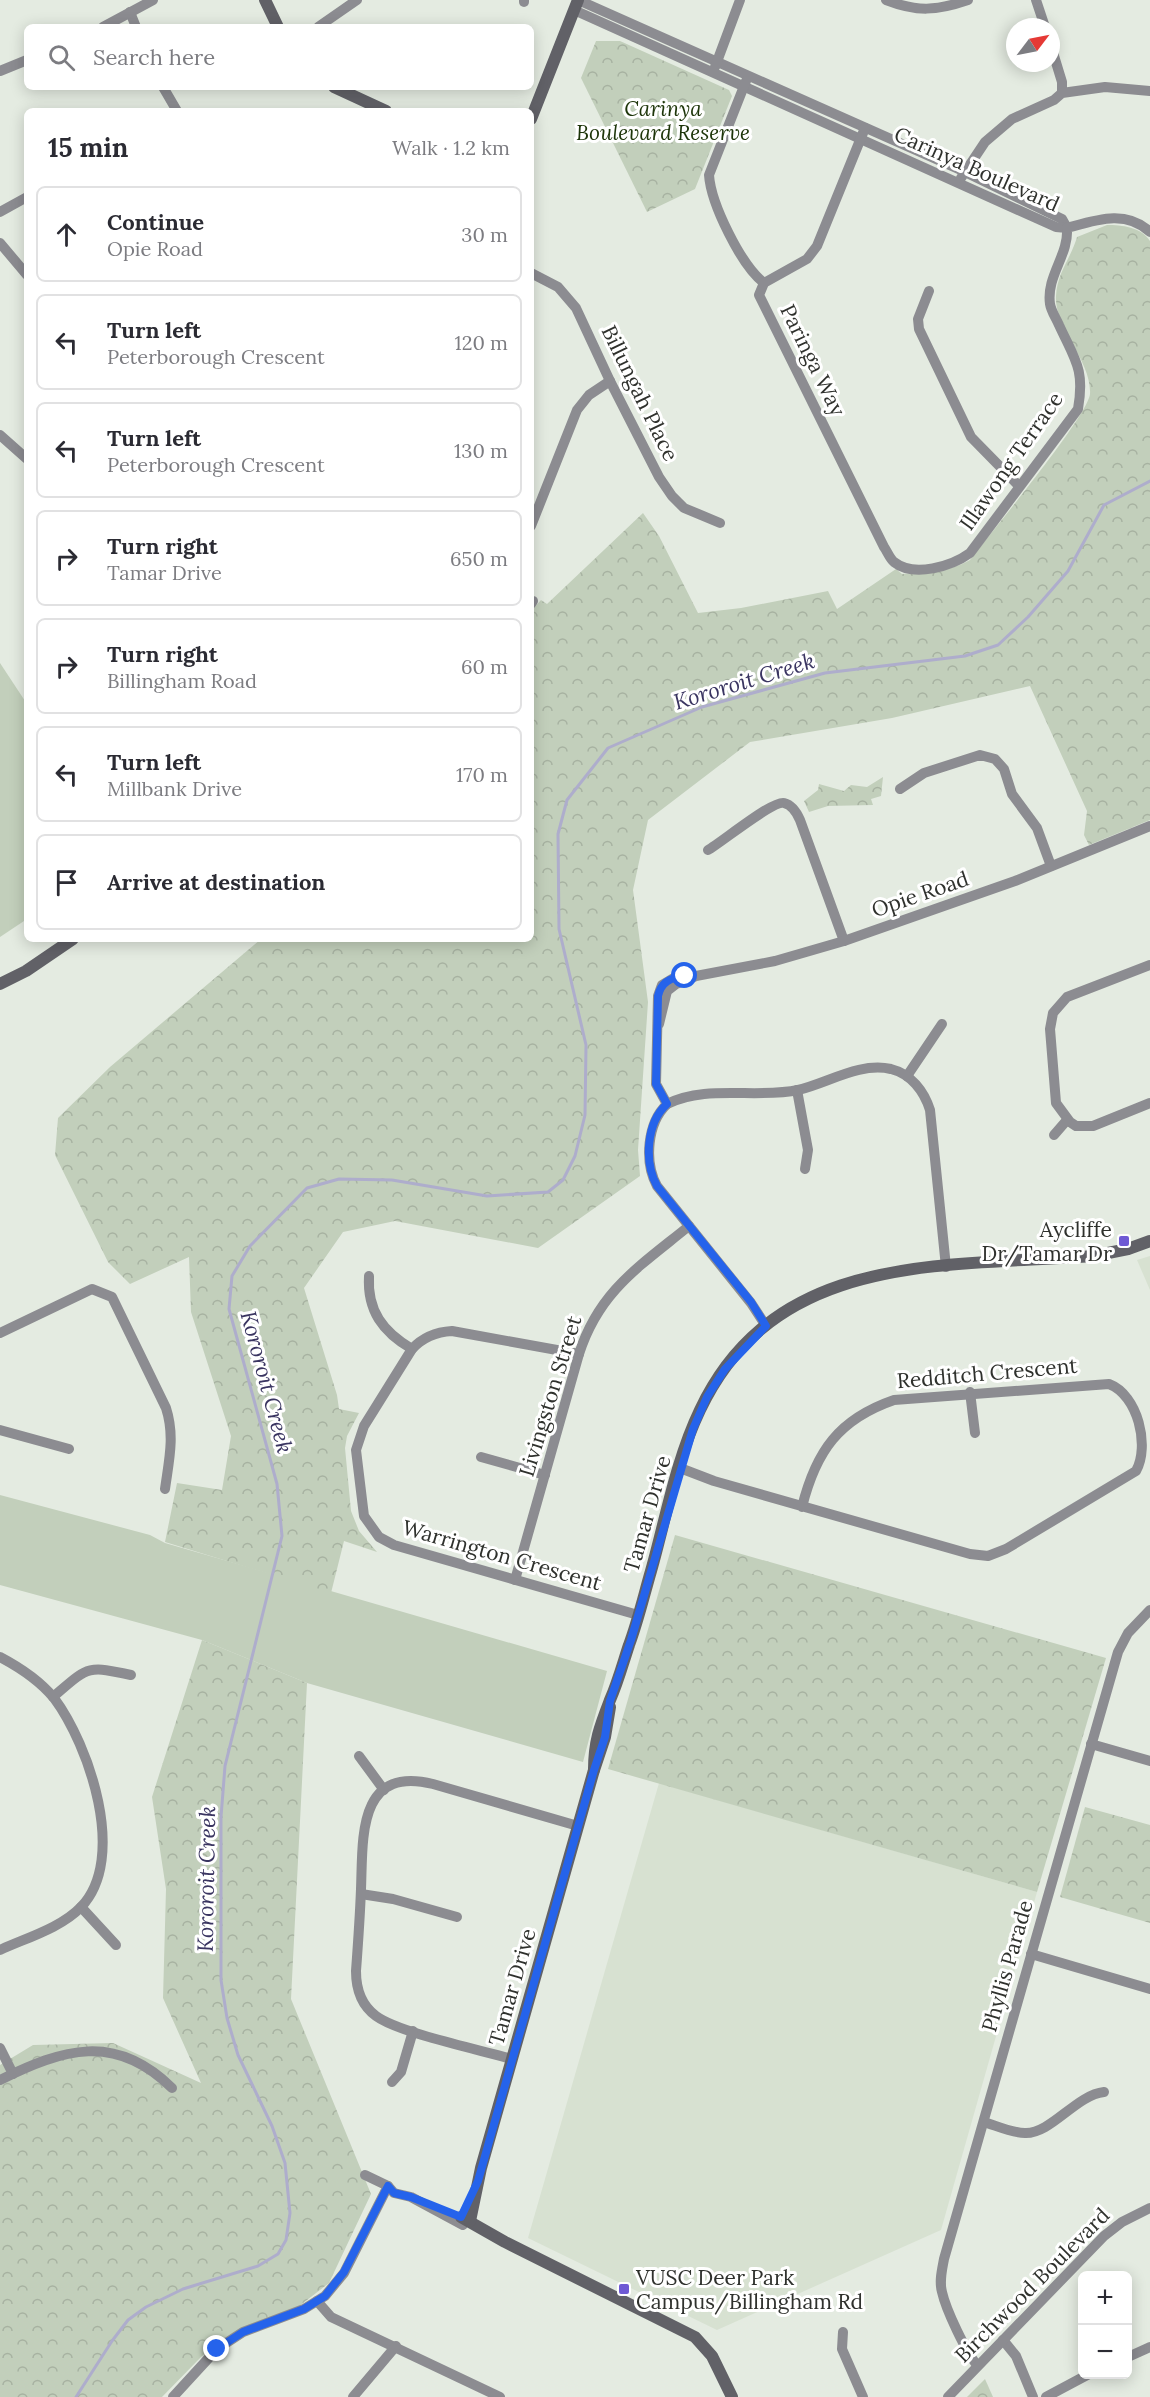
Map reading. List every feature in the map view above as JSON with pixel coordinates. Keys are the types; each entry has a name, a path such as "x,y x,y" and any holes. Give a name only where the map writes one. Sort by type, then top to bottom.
{"street":[{"path":"108,24 153,0"},
{"path":"265,0 277,24"},
{"path":"322,24 357,0"},
{"path":"715,67 740,0"},
{"path":"886,0 910,9 929,10 968,0"},
{"path":"1036,0 1042,18"},
{"path":"534,111 576,3"},
{"name":"Carinya Boulevard","path":"576,3 715,67 744,87 1056,227 1067,228"},
{"path":"130,12 135,24"},
{"path":"0,71 24,61"},
{"name":"Carinya Boulevard","path":"715,67 749,76 963,171 1062,219 1067,228"},
{"path":"1059,72 1062,93"},
{"path":"749,76 709,175 710,191 743,258 753,275 764,283"},
{"path":"959,183 963,171 985,142 1012,119 1054,100 1062,93 1106,87 1150,92"},
{"path":"165,90 175,108"},
{"path":"340,90 380,108"},
{"name":"Paringa Way","path":"865,128 817,246 807,259 764,283 759,295 893,562"},
{"path":"0,212 24,199"},
{"path":"1067,228 1110,217 1127,218 1143,225 1150,232"},
{"name":"Illawong Terrace","path":"893,562 907,569 942,566 958,562 970,553 1077,409 1082,386 1080,368 1050,307 1049,292 1068,237 1067,228"},
{"path":"0,243 24,271"},
{"name":"Billungah Place","path":"534,275 558,288 576,308 659,477 672,496 684,508 720,524"},
{"path":"929,291 918,319 919,329 971,436 1019,486"},
{"path":"534,518 577,410 589,394 610,381"},
{"path":"0,435 24,456"},
{"path":"900,789 924,772 980,755 995,759 1004,769 1012,794 1036,828 1051,866"},
{"path":"708,850 727,839 767,808 780,803 790,806 800,820 844,941"},
{"name":"Opie Road","path":"667,1104 656,1084 659,1023 669,984 696,976 775,961 844,941 1051,866 1150,826"},
{"path":"0,984 26,971 69,942"},
{"path":"1150,965 1067,998 1053,1013 1050,1029 1055,1096 1059,1109 1067,1120 1076,1126 1093,1126 1150,1102"},
{"path":"907,1076 942,1024"},
{"path":"768,1324 657,1186 650,1169 652,1128 658,1114 667,1104 691,1095 797,1090 868,1068 888,1069 907,1076 922,1092 930,1110 943,1267"},
{"path":"797,1090 808,1150 805,1169"},
{"path":"1054,1135 1067,1120"},
{"name":"Livingston Street","path":"515,1580 579,1354 591,1322 611,1292 689,1226"},
{"name":"Tamar Drive","path":"465,2221 605,1737 610,1701 638,1615 679,1472 693,1429 707,1397 734,1358 768,1324 808,1298 845,1282 876,1273 1093,1256 1128,1249 1150,1241"},
{"path":"369,1276 370,1299 381,1326 412,1349"},
{"path":"0,1333 92,1289 102,1291 112,1297 166,1408 171,1426 172,1448 165,1489"},
{"name":"Warrington Crescent","path":"579,1354 452,1331 427,1337 412,1349 364,1426 357,1442 356,1458 364,1516 379,1537 394,1545 638,1615"},
{"name":"Redditch Crescent","path":"679,1472 714,1481 802,1507 970,1554 988,1556 1006,1549 1129,1476 1148,1458 1148,1449 1144,1431 1130,1401 1118,1387 1108,1384 970,1392 894,1400 864,1412 849,1422 822,1452 808,1483 802,1507"},
{"path":"970,1392 975,1433"},
{"path":"0,1430 69,1449"},
{"path":"481,1457 545,1475"},
{"name":"Phyllis Parade","path":"980,2362 964,2342 942,2292 941,2276 1122,1641 1136,1622 1150,1610"},
{"path":"0,1657 19,1666 53,1697 77,1734 95,1783 103,1857 96,1884 81,1907 57,1923 0,1950"},
{"path":"53,1697 82,1672 95,1667 131,1675"},
{"path":"1091,1744 1150,1761"},
{"path":"359,1756 384,1790"},
{"path":"512,2059 413,2031 376,2016 360,1995 356,1971 365,1818 372,1802 384,1790 401,1782 420,1781 578,1826"},
{"path":"361,1894 393,1899 457,1917"},
{"path":"81,1907 116,1945"},
{"path":"1031,1954 1150,1989"},
{"path":"392,2082 401,2072 413,2031"},
{"path":"0,2048 13,2074"},
{"path":"0,2080 69,2052 99,2052 114,2054 148,2067 172,2088"},
{"path":"984,2122 1023,2133 1031,2133 1088,2096 1104,2092"},
{"path":"365,2175 386,2185 398,2186 411,2197 465,2221 695,2337 712,2356 732,2397"},
{"path":"173,2397 217,2349 243,2332 321,2299 344,2272 386,2185"},
{"name":"Birchwood Boulevard","path":"948,2397 1112,2228 1150,2208"},
{"path":"321,2299 338,2318 500,2397"},
{"path":"843,2332 842,2349 863,2397"},
{"path":"1000,2343 1018,2365 1033,2396 1057,2389 1078,2379"},
{"path":"353,2397 379,2366 391,2344"},
{"path":"1132,2355 1150,2347"},
{"path":"1046,2397 1057,2389"}],"shaded area":[{"path":"1150,1256 1150,1290 1137,1260"},
{"path":"659,1783 1037,1892 941,2230 717,2330 528,2238"}],"green space":[{"name":"Carinya Boulevard Reserve","path":"596,41 620,41 729,90 732,96 695,189 647,212 581,78"},
{"path":"1107,225 1125,226 1136,230 1150,241 1150,820 1089,845 1084,835 1087,811 1030,686 892,718 750,742 648,820 633,890 648,1002 638,1150 640,1176 538,1248 395,1221 343,1232 304,1288 337,1395 339,1409 359,1413 347,1436 345,1448 351,1511 359,1531 377,1552 344,1541 331,1593 165,1542 177,1483 222,1490 231,1436 191,1312 189,1257 130,1284 108,1262 55,1155 58,1118 110,1067 257,942 534,942 534,608 541,600 547,604 643,513 659,536 698,613 741,608 828,591 837,609 896,569 902,574 929,572 954,567 970,560 1073,426 1090,394 1085,369 1061,320 1056,296 1062,273 1077,237"},
{"path":"0,663 24,699 24,921 0,937"},
{"path":"883,777 881,796 871,799 873,805 828,806 809,812 804,801 818,790 819,784 844,791 851,785 867,787"},
{"path":"0,1495 150,1535 165,1543 607,1671 583,1762 307,1683 202,1640 0,1585"},
{"path":"675,1535 1106,1658 1037,1892 608,1769"},
{"path":"202,1640 307,1683 291,1999 371,2194 329,2283 298,2307 241,2328 202,2356 162,2397 0,2397 0,2065 33,2045 113,2043 201,2083 163,1998 166,1889 152,1797"},
{"path":"1085,1807 1150,1825 1150,1923 1060,1897"},
{"path":"985,2379 993,2397 967,2397"}],"waterway":[{"name":"Kororoit Creek","path":"76,2397 128,2320 146,2307 183,2289 258,2266 278,2254 286,2240 290,2213 285,2163 272,2126 238,2055 227,2018 221,1980 221,1817 225,1766 282,1536 277,1484 229,1309 232,1276 250,1246 307,1188 339,1179 392,1180 487,1196 548,1192 563,1180 575,1156 585,1115 586,1045 559,929 558,834 567,800 608,748 702,707 825,673 965,656 998,645 1028,617 1068,571 1104,505 1150,481"}],"place":[{"name":"Aycliffe Dr/Tamar Dr","path":"1124,1241"},
{"name":"VUSC Deer Park Campus/Billingham Rd","path":"624,2289"}],"route":[{"path":"217,2349 243,2332 304,2309 325,2296 349,2265 388,2186 394,2193 411,2197 433,2208 461,2217 478,2181 585,1801 601,1752 609,1722 610,1701 631,1640 684,1454 699,1412 716,1382 734,1358 766,1326 751,1302 657,1186 650,1169 652,1128 658,1114 667,1104 656,1084 658,996 662,985 671,978 685,976"}]}
